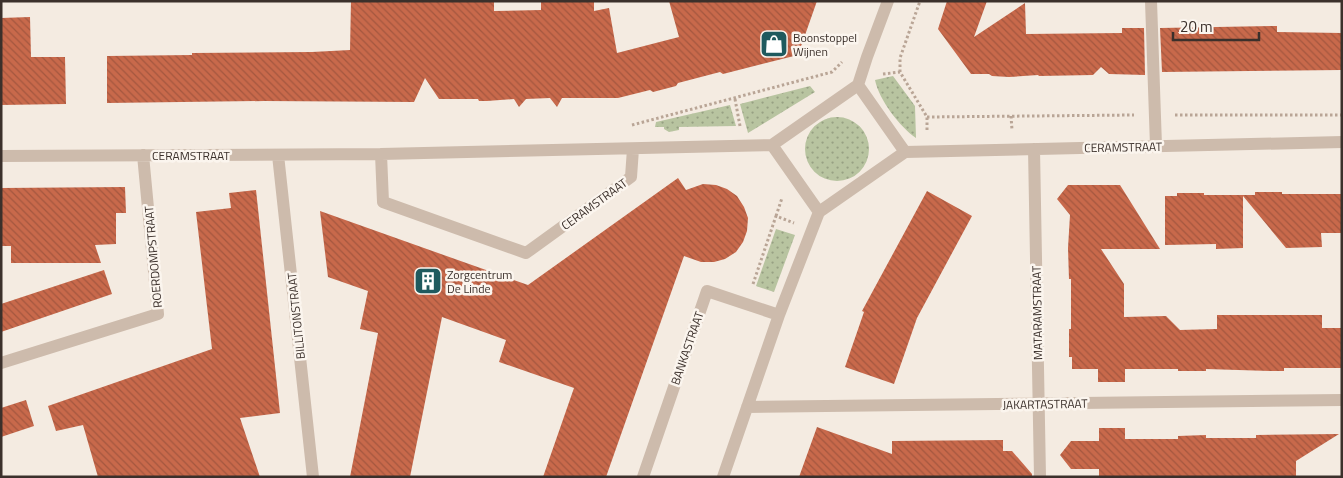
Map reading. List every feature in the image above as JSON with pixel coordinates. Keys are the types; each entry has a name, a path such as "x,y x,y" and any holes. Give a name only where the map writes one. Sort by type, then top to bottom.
{"street":[{"path":"819,212 772,145 858,85 888,1"},
{"path":"1151,1 1156,146"},
{"path":"723,477 779,315 819,212 905,152 858,85"},
{"name":"CERAMSTRAAT","path":"905,152 1342,142"},
{"name":"CERAMSTRAAT","path":"1,156 381,154 772,145"},
{"name":"CERAMSTRAAT","path":"381,154 383,202 526,253 631,177 633,149"},
{"name":"MATARAMSTRAAT","path":"1034,149 1040,477"},
{"name":"ROERDOMPSTRAAT","path":"1,363 158,314 143,155"},
{"name":"BILLITONSTRAAT","path":"278,155 313,477"},
{"name":"BANKASTRAAT","path":"643,477 706,291 779,315"},
{"name":"JAKARTASTRAAT","path":"747,407 1342,400"}],"path":[{"path":"920,1 900,58 900,72 927,117 926,151"},
{"path":"633,149 630,126 832,72 842,62 875,76 900,72"},
{"path":"746,304 782,199 778,191"},
{"path":"776,216 813,230"}],"green space":[{"path":"893,76 915,106 916,138 903,127 891,112 877,88 875,80"},
{"path":"810,86 815,92 748,133 740,104"},
{"path":"730,105 736,126 679,127 679,130 669,132 664,127 655,127 656,122"},
{"path":"837,117 855,123 863,131 869,149 863,167 855,175 837,181 819,175 811,167 805,149 811,131 819,123"},
{"path":"776,229 795,235 774,292 756,286"}],"building":[{"path":"351,1 494,1 494,11 541,10 541,1 594,1 594,11 609,8 617,53 679,37 669,1 817,1 798,55 723,74 720,72 653,92 650,90 618,98 562,98 557,107 550,98 526,99 519,107 514,99 479,101 478,99 439,99 425,78 414,102 107,103 107,56 350,50"},
{"path":"947,1 987,1 974,37 1025,3 1026,34 1122,33 1122,28 1144,28 1145,75 1109,74 1101,67 1093,75 1009,77 971,74 938,29"},
{"path":"30,17 31,57 65,57 66,104 1,105 1,18"},
{"path":"1277,26 1277,32 1342,33 1342,70 1162,72 1160,28"},
{"name":"Zorgcentrum De Linde","path":"678,178 686,190 703,184 716,185 727,189 737,196 748,218 747,231 743,242 736,252 725,259 714,262 701,262 684,256 606,477 543,477 574,388 499,362 506,340 442,317 410,477 350,477 378,333 360,329 368,291 328,277 320,211 528,285"},
{"path":"1068,185 1120,185 1160,249 1101,249 1124,284 1124,317 1166,316 1180,330 1217,329 1217,315 1322,315 1322,328 1342,328 1342,368 1284,368 1284,371 1125,369 1125,382 1098,382 1098,369 1072,369 1072,357 1069,357 1069,329 1071,329 1071,279 1069,279 1068,248 1070,215 1057,199"},
{"path":"125,187 126,213 116,213 116,244 95,245 101,263 11,263 11,246 1,246 1,188"},
{"path":"256,190 280,413 240,418 260,477 98,477 83,425 56,431 48,406 212,349 196,212 231,208 229,193"},
{"path":"927,191 972,216 917,318 894,384 845,367 864,312 862,311"},
{"path":"1255,192 1342,194 1342,233 1321,233 1322,247 1286,248 1243,196 1243,248 1216,249 1216,244 1165,245 1165,196 1177,196 1177,193 1255,195"},
{"path":"104,270 112,294 1,332 1,304"},
{"path":"26,400 34,426 1,437 1,408"},
{"path":"817,427 892,454 892,441 1003,440 1003,451 1012,451 1032,474 1032,477 799,477"},
{"path":"1099,428 1125,428 1125,439 1178,439 1178,436 1206,435 1206,438 1256,438 1256,435 1339,434 1296,461 1296,476 1099,477 1099,469 1071,469 1060,455 1071,441 1099,441"}],"place":[{"name":"Boonstoppel Wijnen","path":"774,44"},
{"name":"Zorgcentrum De Linde","path":"428,281"}]}
